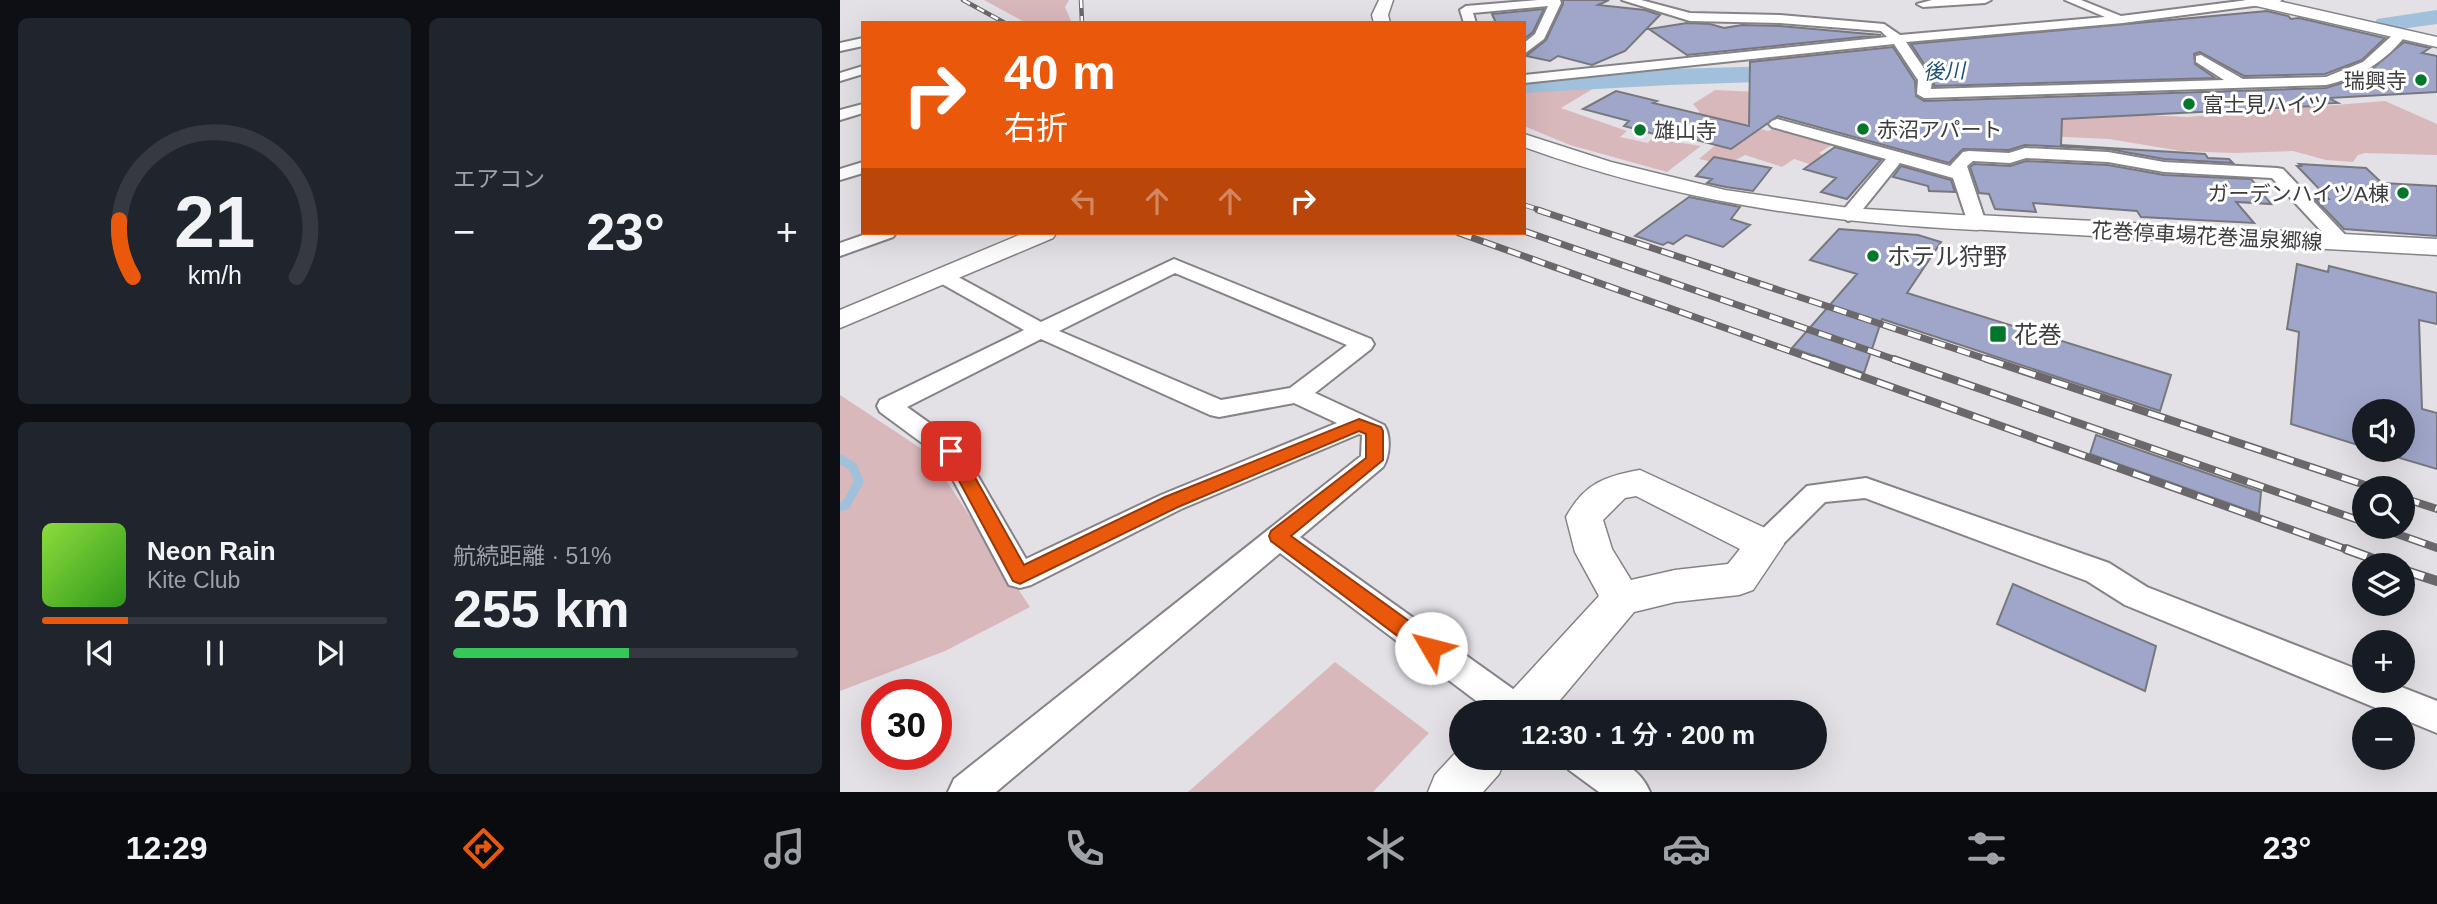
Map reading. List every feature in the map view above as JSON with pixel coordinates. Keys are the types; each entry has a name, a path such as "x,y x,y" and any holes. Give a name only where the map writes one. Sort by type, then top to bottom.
{"main road":[{"path":"2263,1 2437,42"},
{"name":"花巻停車場花巻温泉郷線","path":"1977,223 2437,247"},
{"path":"2378,245 2437,256"}],"street":[{"path":"1382,21 1380,15 1386,0"},
{"path":"1628,0 1690,17 1805,21 1884,28 1897,39 1925,80 1924,94 2326,82 2350,76 2370,66 2401,34"},
{"path":"1923,4 1985,0"},
{"path":"2071,0 2123,19"},
{"path":"1469,21 1466,10 1554,1 1540,37 1526,48"},
{"path":"1526,79 1897,39 2123,19 2263,1"},
{"path":"840,47 861,42"},
{"path":"2206,62 2240,84"},
{"path":"840,77 861,72"},
{"path":"840,115 861,109"},
{"path":"1777,124 1960,174"},
{"path":"1526,141 1579,161 1717,195 1848,215 1977,223 1958,165 1969,156 2010,158 2025,153 2108,157 2164,167 2277,173 2343,243"},
{"path":"1848,215 1897,156"},
{"path":"840,176 861,168"},
{"path":"840,176 861,183"},
{"path":"840,250 881,235"},
{"path":"840,320 1039,235"},
{"path":"942,276 1041,331 1219,409 1297,396 1363,344 1174,265 1041,331 889,406 951,451 1020,576 1171,502 1359,424"},
{"path":"967,792 1374,460 1375,431 1297,396"},
{"path":"1622,599 1594,552 1584,517 1614,486 1640,484 1765,544"},
{"path":"1531,700 1622,599 1675,586 1739,579 1765,544 1817,493 1866,488 2098,572 2136,596 2437,717"},
{"path":"1278,536 1504,700"},
{"path":"1452,792 1471,770"},
{"path":"1599,770 1631,792"}],"shaded area":[{"path":"984,0 1069,0 1065,7 1071,21 1022,21"},
{"path":"1596,87 1561,108 1627,131 1620,137 1648,143 1652,138 1701,146 1667,172 1570,145 1526,127 1526,92 1544,88"},
{"path":"1715,90 1758,92 1793,119 1761,116 1745,125 1768,131 1775,128 1833,144 1819,153 1841,163 1828,170 1794,159 1782,167 1745,155 1727,165 1699,159 1726,136 1694,127 1699,111 1693,104"},
{"path":"2385,101 2437,124 2437,155 2365,153 2358,155 2353,162 2326,160 2293,151 2181,151 2109,139 2043,136 2042,110 2187,117"},
{"path":"840,395 928,453 1030,607 945,651 872,679 861,679 861,683 840,691"},
{"path":"1335,662 1429,733 1373,792 1188,792"}],"building":[{"path":"1563,0 1609,0 1598,5 1645,10 1660,15 1625,51 1592,65 1558,56 1550,61 1526,56 1546,40"},
{"path":"1544,9 1533,32 1526,37 1526,21 1495,21 1492,14"},
{"path":"2267,11 2291,19 2299,18 2385,38 2362,60 2325,74 2244,76 2200,52 2194,54 2195,64 2215,78 1934,86 1934,79 1911,44"},
{"path":"1687,23 1724,28 1742,25 1780,26 1881,35 1687,55 1649,29"},
{"path":"2404,42 2430,48 2422,53 2437,56 2437,92 2329,98 2338,103 2310,104 2315,106 2062,119 2061,145 2205,154 2208,158 2229,159 2233,163 2164,159 2108,149 2025,145 2009,150 1963,149 1949,163 1778,116 1731,149 1662,131 1654,134 1624,126 1629,121 1583,109 1616,91 1657,101 1653,103 1749,126 1750,62 1893,47 1915,81 1916,96 1924,101 2326,88 2351,80 2372,69"},
{"path":"1835,147 1881,160 1847,199 1821,192 1836,178 1804,169"},
{"path":"1714,157 1771,168 1753,191 1726,187 1707,183 1712,179 1696,176"},
{"path":"2026,161 2108,165 2164,175 2251,179 2271,204 2236,202 2254,223 2141,217 2137,211 2033,203 2036,212 1995,209 1989,194 1979,193 1970,167 1974,164 2010,166"},
{"path":"2299,164 2366,168 2382,183 2437,186 2437,236 2344,229 2315,199 2329,199 2297,166 2301,166"},
{"path":"1901,166 1951,180 1955,192 1929,191 1928,186 1893,177"},
{"path":"1689,197 1740,207 1731,219 1750,225 1723,247 1686,235 1673,244 1668,242 1663,245 1635,236"},
{"path":"1839,229 1918,235 1941,242 1907,293 2171,375 2160,411 1882,319 1864,373 1792,348 1857,274 1810,260"},
{"path":"2297,264 2328,272 2329,266 2437,293 2437,324 2419,320 2422,409 2437,413 2437,469 2413,462 2415,399 2352,399 2352,443 2291,424 2299,332 2287,329"},
{"path":"2096,435 2261,492 2259,514 2090,454"},
{"path":"2013,584 2156,646 2145,691 1997,624"}],"waterway":[{"name":"後川","path":"2386,24 2437,17"},
{"name":"後川","path":"2127,64 2285,59"},
{"name":"後川","path":"1526,85 1669,77 1995,68"},
{"name":"後川","path":"840,459 852,466 859,481 846,505 840,507"}],"railway":[{"path":"963,0 1001,21"},
{"path":"1081,0 1082,21"},
{"path":"1526,206 1543,211"},
{"path":"1538,210 1992,361"},
{"path":"1526,232 1899,361"},
{"path":"1465,235 1818,361"},
{"path":"1813,359 2351,551"},
{"path":"1894,359 2352,518"},
{"path":"1987,359 2352,481"},
{"path":"2415,502 2437,509"},
{"path":"2411,539 2437,548"},
{"path":"2346,549 2357,553"},
{"path":"2415,574 2437,581"}],"place":[{"name":"瑞興寺","path":"2421,80"},
{"name":"富士見ハイツ","path":"2189,104"},
{"name":"赤沼アパート","path":"1863,129"},
{"name":"雄山寺","path":"1640,130"},
{"name":"ガーデンハイツA棟","path":"2403,193"},
{"name":"ホテル狩野","path":"1873,256"},
{"name":"花巻","path":"1998,334"}],"route":[{"path":"951,451 1020,576 1171,502 1359,424 1375,431 1374,460 1278,536 1431,648"}]}
